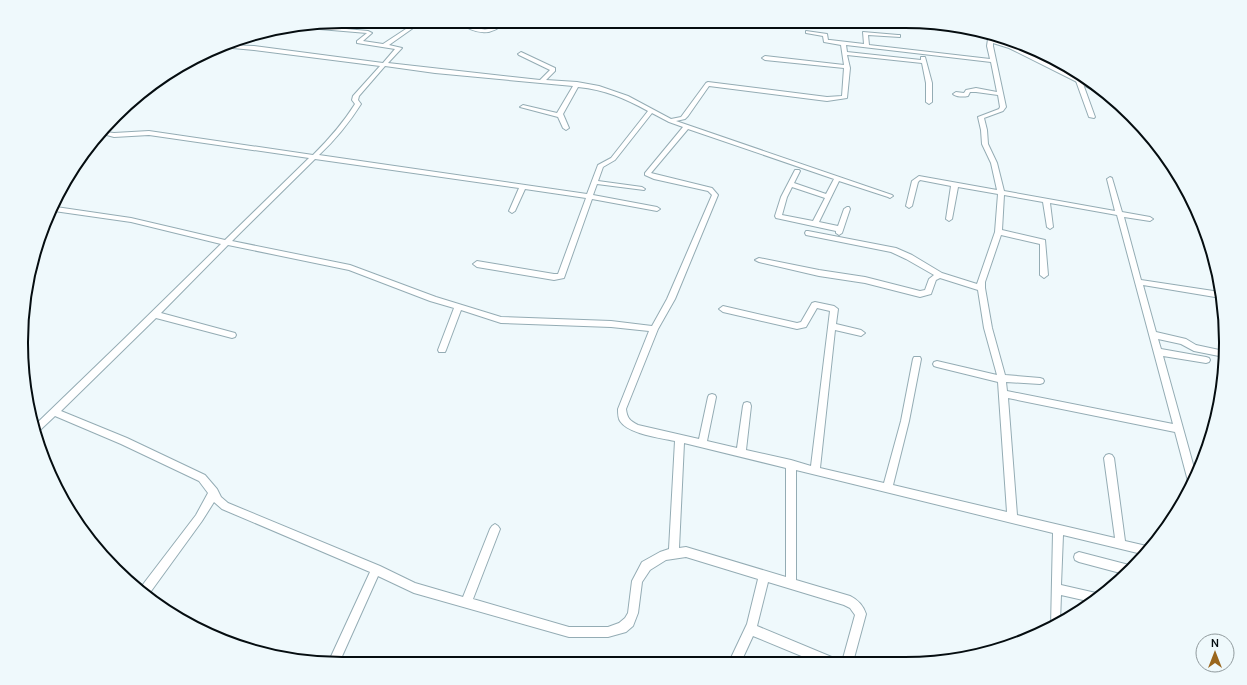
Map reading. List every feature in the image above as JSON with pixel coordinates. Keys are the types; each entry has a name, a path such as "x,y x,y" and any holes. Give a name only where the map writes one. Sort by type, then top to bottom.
{"street":[{"path":"385,45 410,28"},
{"path":"474,28 489,32 494,31 497,28"},
{"path":"820,33 821,28"},
{"path":"39,426 156,315 228,243 272,196 313,157 353,113 358,104 355,100 356,96 399,48 359,42 370,33 368,32 328,29"},
{"path":"808,32 825,35 827,42 994,61"},
{"path":"867,46 865,33 898,33 901,50"},
{"path":"991,40 990,46 1001,94 1002,108 981,117 985,144 994,163 1001,192 998,232 981,282 981,288 988,328 1002,379 1012,520"},
{"path":"671,120 683,118 708,84 827,99 841,99 847,95 843,44"},
{"path":"236,47 384,65 540,82 577,84 609,91 687,126 774,155 837,179 890,196"},
{"path":"1015,48 1079,81 1092,117"},
{"path":"844,53 923,62"},
{"path":"922,53 929,83 929,102"},
{"path":"521,54 553,68 553,70 540,82"},
{"path":"765,58 846,67"},
{"path":"566,128 561,116 562,109 577,84"},
{"path":"956,94 966,95 968,91 976,90 1001,94"},
{"path":"523,107 561,116"},
{"path":"477,264 554,277 561,276 600,166 613,159 651,111"},
{"path":"687,126 647,174 654,178 703,187 714,192 715,195 674,292 654,329 622,409 623,419 628,424 637,428 680,439 791,464 1012,520 1141,550"},
{"path":"108,133 149,133 590,196 657,209"},
{"path":"797,171 784,197 778,216 840,229"},
{"path":"815,224 837,179"},
{"path":"909,206 916,179 955,184 1150,219"},
{"path":"1110,179 1191,473"},
{"path":"594,182 642,189"},
{"path":"790,184 829,197"},
{"path":"949,219 955,184"},
{"path":"512,211 523,187"},
{"path":"1046,200 1050,227"},
{"path":"57,209 131,220 228,243 350,268 458,307 501,320 611,324 654,329"},
{"path":"837,239 847,209"},
{"path":"998,232 1043,242 1044,275"},
{"path":"808,233 893,250 938,275 981,288"},
{"path":"759,260 819,273 865,280 920,294 928,292 933,280 938,275"},
{"path":"1138,282 1215,294"},
{"path":"723,309 797,326 804,325 814,306 818,305 834,309 815,471"},
{"path":"442,350 458,307"},
{"path":"156,315 232,335"},
{"path":"832,326 861,333"},
{"path":"1154,336 1183,341 1194,348 1218,353"},
{"path":"1158,352 1206,360"},
{"path":"888,488 905,421 917,359"},
{"path":"937,364 1002,379 1040,381"},
{"path":"1003,394 1178,429"},
{"path":"702,444 712,396"},
{"path":"741,453 748,406"},
{"path":"54,412 170,461 202,478 209,483 218,503 376,570 414,588 560,631 608,632 622,628 629,622 633,613 637,581 646,566 664,555 674,552 686,552 846,600 859,608 861,614 860,623 849,657"},
{"path":"674,552 680,439"},
{"path":"1109,458 1120,545"},
{"path":"791,464 791,584"},
{"path":"147,589 199,518 214,492"},
{"path":"466,603 495,528"},
{"path":"1055,619 1058,530"},
{"path":"1079,557 1123,569"},
{"path":"336,657 376,570"},
{"path":"737,657 750,629 764,576"},
{"path":"1056,589 1090,597"},
{"path":"750,629 818,657"}]}
